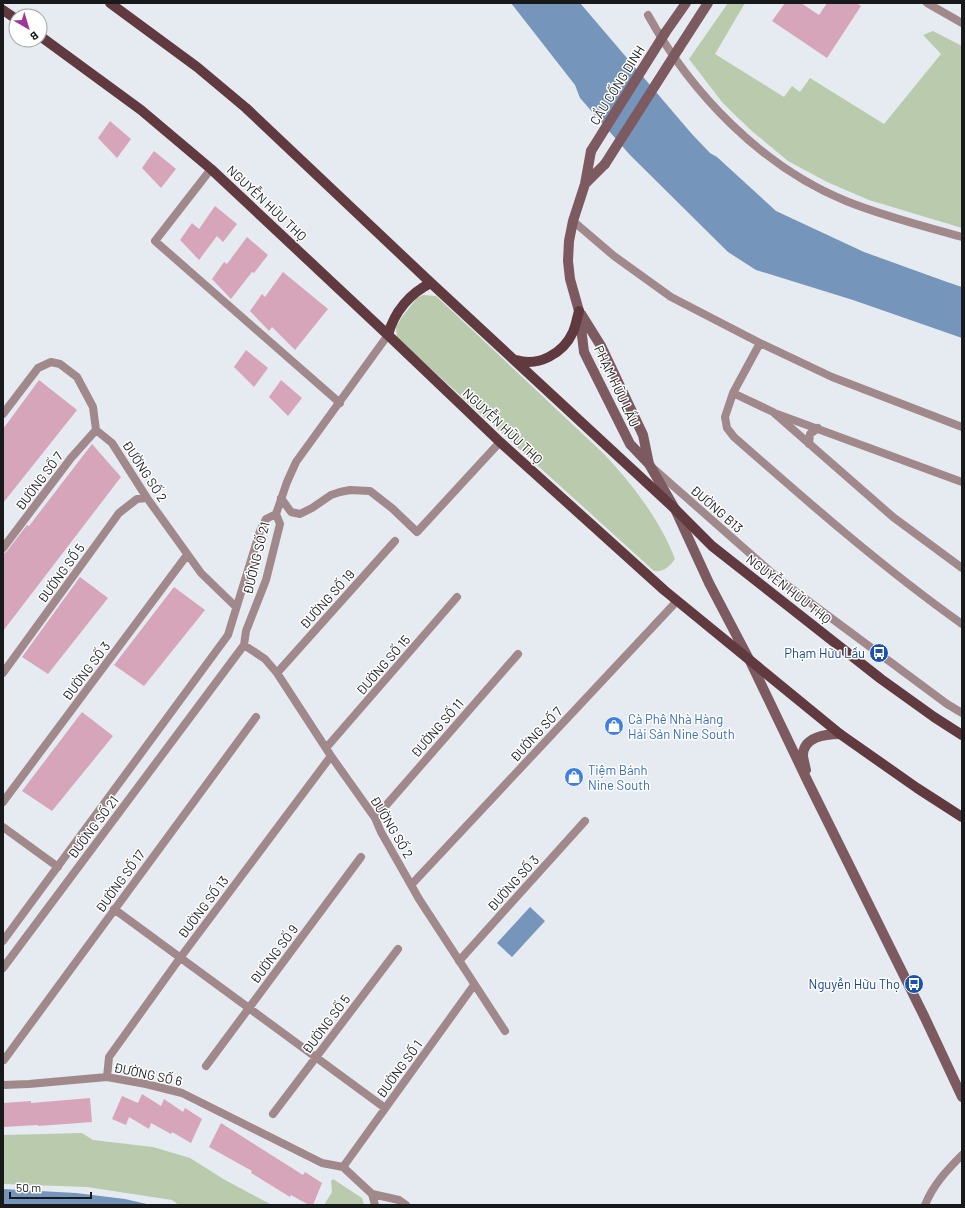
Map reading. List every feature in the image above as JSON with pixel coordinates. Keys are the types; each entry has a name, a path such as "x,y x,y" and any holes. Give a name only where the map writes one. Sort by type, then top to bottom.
{"main road":[{"name":"NGUYỄN HỮU THỌ","path":"110,3 196,67 246,108 431,283 675,509 712,546 881,679 962,735"},
{"name":"CẦU CỐNG DINH","path":"591,151 665,33 686,3"},
{"name":"PHẠM HỮU LẦU","path":"585,184 605,164 708,3"},
{"name":"NGUYỄN HỮU THỌ","path":"48,42 142,110 211,169 500,442 664,590 751,663 840,734 917,788 962,817"},
{"name":"PHẠM HỮU LẦU","path":"591,151 585,184 573,221 569,241 568,261 584,352 630,444 649,464 675,509 709,582 751,663 925,1018 962,1097"},
{"path":"388,335 395,318 412,295 424,286 431,283"},
{"path":"514,359 532,363 543,360 552,355 568,341 576,323 578,311"},
{"name":"PHẠM HỮU LẦU","path":"578,311 601,346 643,435 649,464"},
{"path":"808,782 803,755 807,745 816,737 828,734 840,734"}],"street":[{"path":"927,3 962,23"},
{"path":"648,15 662,40 710,102 747,138 783,167 804,180 846,201 864,208 962,237"},
{"path":"211,169 156,241 340,403"},
{"path":"573,221 614,256 671,297 760,343 832,376 962,427"},
{"path":"276,514 296,462 388,335"},
{"path":"760,343 733,393 725,417 727,428 734,437 860,547 962,624"},
{"path":"3,414 38,368 51,362 60,364 77,377 93,407 96,430"},
{"path":"733,393 773,412 962,482"},
{"path":"773,412 892,516 962,568"},
{"path":"809,444 810,434 818,428"},
{"name":"ĐƯỜNG SỐ 2","path":"96,430 112,443 147,498 187,555 202,573 236,607"},
{"name":"ĐƯỜNG SỐ 7","path":"3,548 71,458 96,430"},
{"path":"281,498 291,512 300,514 331,495 350,490 370,491 393,509 417,532 500,442"},
{"name":"ĐƯỜNG B13","path":"649,464 780,580 947,704 962,713"},
{"name":"ĐƯỜNG SỐ 5","path":"3,673 119,513 137,499 147,498"},
{"name":"ĐƯỜNG SỐ 21","path":"3,941 228,635 260,531 266,520 276,514 280,524 266,580 246,631 244,645 3,968"},
{"name":"ĐƯỜNG SỐ 19","path":"277,674 395,541"},
{"name":"ĐƯỜNG SỐ 3","path":"3,802 187,555"},
{"name":"ĐƯỜNG SỐ 15","path":"326,748 457,597"},
{"name":"ĐƯỜNG SỐ 7","path":"412,884 677,601"},
{"name":"ĐƯỜNG SỐ 2","path":"244,645 265,659 277,674 331,756 375,818 381,832 412,884 419,899 505,1031"},
{"name":"ĐƯỜNG SỐ 11","path":"375,818 518,654"},
{"name":"ĐƯỜNG SỐ 17","path":"4,1060 256,717"},
{"name":"ĐƯỜNG SỐ 13","path":"107,1077 109,1057 180,958 331,756"},
{"name":"ĐƯỜNG SỐ 3","path":"459,961 585,821"},
{"path":"3,827 58,867"},
{"name":"ĐƯỜNG SỐ 9","path":"206,1066 362,858"},
{"path":"114,909 385,1108"},
{"name":"ĐƯỜNG SỐ 5","path":"273,1114 398,949"},
{"name":"ĐƯỜNG SỐ 1","path":"343,1167 474,985"},
{"name":"ĐƯỜNG SỐ 6","path":"3,1085 107,1077 146,1084 182,1093 322,1163 343,1167"},
{"path":"925,1205 928,1197 942,1176 962,1155"},
{"path":"343,1167 372,1194 399,1200 406,1205"},
{"path":"372,1194 375,1205"}],"green space":[{"path":"728,3 745,3 715,54 784,97 792,86 800,92 810,78 884,124 941,54 923,35 933,31 962,46 962,228 869,200 827,182 788,161 737,117 722,102 689,59"},
{"path":"423,295 436,296 615,466 645,504 662,531 675,559 668,567 661,571 654,571 397,338 396,327 402,317 417,298"},
{"path":"82,1133 93,1140 153,1147 190,1158 225,1180 272,1205 179,1205 172,1200 87,1187 3,1184 3,1135"},
{"path":"333,1179 362,1198 364,1205 324,1205 332,1192 331,1181"}],"water":[{"path":"511,3 580,3 691,133 710,153 717,157 776,211 864,252 962,287 962,338 853,300 756,270 728,252 630,155 580,98 575,85"},
{"path":"530,907 545,921 512,957 497,943"},
{"path":"3,1189 76,1193 125,1199 151,1205 3,1205"}],"building":[{"path":"785,3 801,3 819,15 827,3 856,3 861,6 827,58 772,21"},
{"path":"110,121 131,139 117,158 98,138"},
{"path":"154,151 176,169 161,188 142,168"},
{"path":"215,206 237,224 223,242 217,236 199,260 180,240 192,223 199,229"},
{"path":"247,237 268,255 254,273 252,272 231,299 212,279 224,262 227,264"},
{"path":"283,272 328,309 295,350 272,327 269,331 250,311 262,294 265,297"},
{"path":"246,350 268,368 254,387 234,367"},
{"path":"39,380 77,410 3,503 3,429"},
{"path":"281,380 302,398 288,416 269,397"},
{"path":"92,444 121,477 3,631 3,554 27,525 29,526"},
{"path":"80,577 108,598 48,674 22,657"},
{"path":"174,587 205,610 144,686 114,665"},
{"path":"82,712 113,736 52,811 22,791"},
{"path":"142,1094 161,1106 164,1099 183,1112 185,1108 202,1119 191,1143 172,1132 171,1134 151,1123 149,1129 129,1117 126,1125 112,1119 122,1096 138,1103"},
{"path":"90,1098 92,1122 3,1127 3,1103 31,1101 31,1103"},
{"path":"221,1123 303,1175 305,1172 322,1183 313,1205 309,1205 291,1195 290,1197 251,1173 252,1171 209,1147"}],"place":[{"name":"Phạm Hữu Lầu","path":"879,653"},
{"name":"Cà Phê Nhà Hàng Hải Sản Nine South","path":"614,726"},
{"name":"Tiệm Bánh Nine South","path":"574,777"},
{"name":"Nguyễn Hữu Thọ","path":"914,984"}]}
